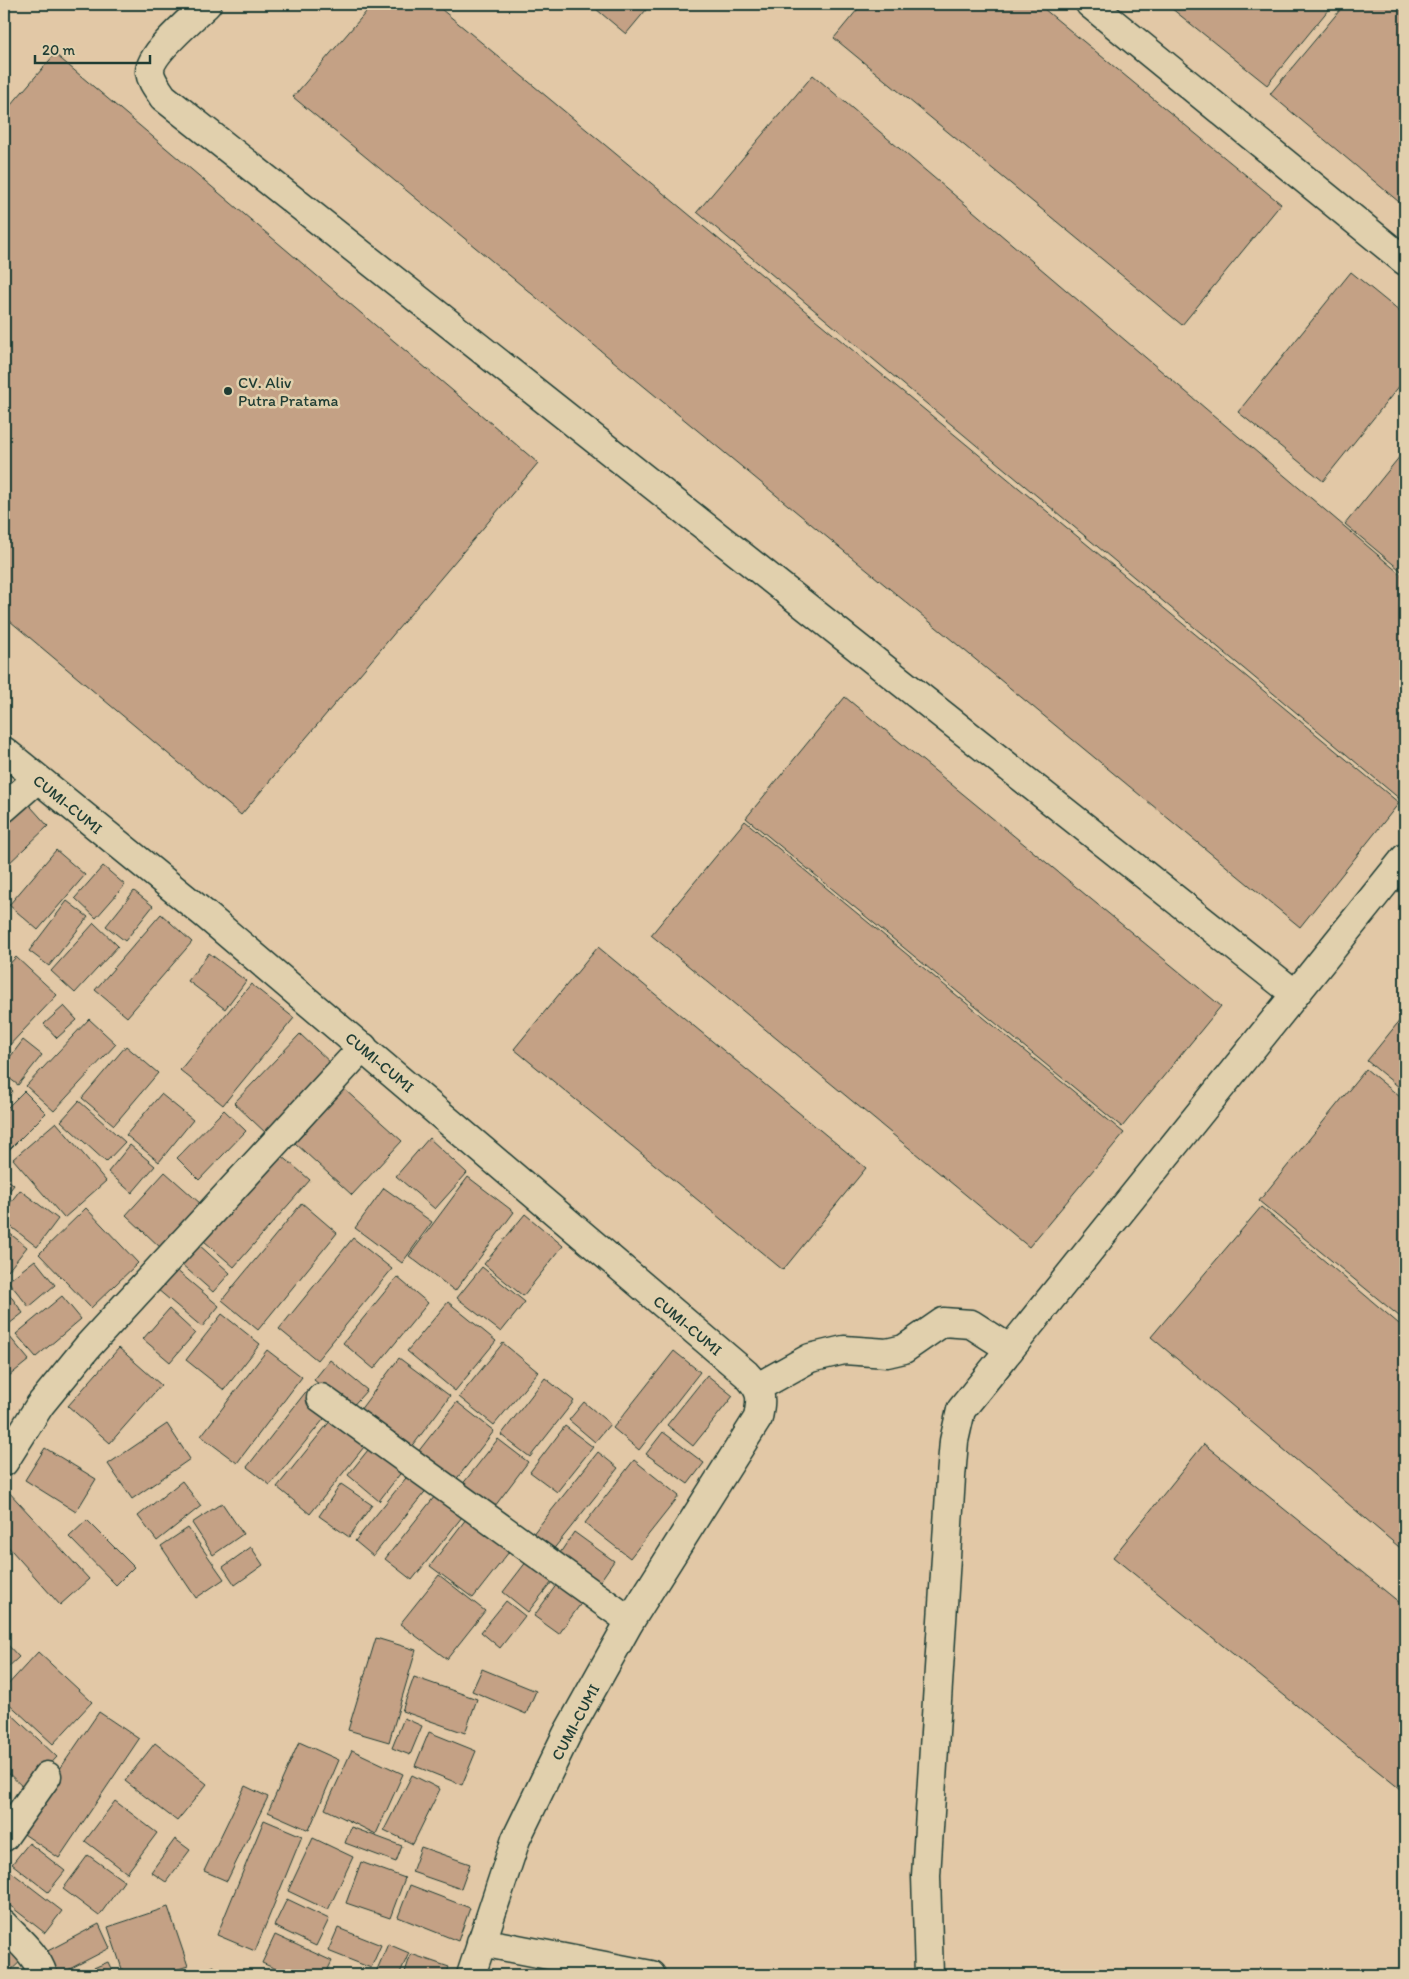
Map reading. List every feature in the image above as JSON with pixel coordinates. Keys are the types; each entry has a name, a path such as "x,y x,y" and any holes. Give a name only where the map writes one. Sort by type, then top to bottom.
{"street":[{"path":"208,4 167,43 151,64 151,79 163,97 1295,994"},
{"path":"1090,4 1405,261"},
{"name":"CUMI-CUMI","path":"4,750 363,1047 758,1386 761,1403 758,1418 630,1621 567,1734 516,1839 471,1975"},
{"path":"4,808 37,779"},
{"path":"929,1975 926,1876 954,1441 961,1410 1405,858"},
{"path":"4,1462 40,1405 89,1345 363,1047"},
{"path":"758,1386 810,1358 844,1350 887,1353 904,1349 943,1322 971,1324 1010,1349"},
{"path":"321,1398 630,1621"},
{"path":"4,1838 48,1776"},
{"path":"4,1925 37,1962 43,1975"},
{"path":"481,1942 651,1975"}],"building":[{"path":"373,4 435,4 1399,803 1300,927 293,97"},
{"path":"590,4 651,4 626,34"},
{"path":"862,4 1038,4 1281,204 1182,325 834,38"},
{"path":"1166,4 1333,4 1267,85"},
{"path":"1345,4 1405,4 1405,207 1270,94"},
{"name":"CV. Aliv Putra Pratama","path":"55,54 538,463 241,815 4,616 4,320 6,317 4,315 4,113"},
{"path":"813,75 1405,578 1405,795 1401,800 697,212"},
{"path":"1351,272 1405,316 1405,379 1323,481 1238,412"},
{"path":"1405,450 1405,574 1345,524"},
{"path":"845,697 1221,1006 1122,1127 746,818"},
{"path":"23,798 48,826 4,868 4,816"},
{"path":"745,821 1124,1133 1029,1247 651,935"},
{"path":"56,850 85,875 38,930 9,905"},
{"path":"103,866 125,885 96,918 75,898"},
{"path":"134,891 153,906 125,941 106,926"},
{"path":"67,901 88,917 49,966 29,951"},
{"path":"161,914 192,942 127,1017 95,990"},
{"path":"94,923 118,946 75,993 51,971"},
{"path":"598,947 866,1168 783,1270 514,1049"},
{"path":"209,953 246,981 225,1009 188,981"},
{"path":"16,957 57,995 4,1051 4,970"},
{"path":"251,984 294,1018 223,1105 180,1070"},
{"path":"64,1006 77,1020 57,1038 44,1024"},
{"path":"1405,1014 1405,1092 1367,1061"},
{"path":"89,1019 116,1044 54,1111 26,1086"},
{"path":"300,1034 333,1065 268,1135 234,1103"},
{"path":"23,1040 42,1055 18,1085 4,1074 4,1065"},
{"path":"126,1046 158,1073 114,1125 82,1098"},
{"path":"1366,1069 1405,1101 1405,1321 1259,1201"},
{"path":"4,1083 13,1091 4,1101"},
{"path":"344,1089 402,1141 352,1195 295,1143"},
{"path":"24,1091 46,1113 4,1155 4,1111"},
{"path":"161,1094 193,1120 159,1162 126,1135"},
{"path":"79,1101 125,1142 106,1162 61,1121"},
{"path":"224,1110 246,1131 199,1180 177,1158"},
{"path":"56,1122 106,1181 64,1218 13,1159"},
{"path":"429,1138 467,1173 435,1209 396,1176"},
{"path":"130,1145 155,1166 132,1193 108,1172"},
{"path":"280,1154 310,1180 234,1267 204,1241"},
{"path":"165,1172 201,1204 161,1248 126,1215"},
{"path":"4,1176 14,1185 4,1198"},
{"path":"468,1177 514,1212 455,1291 409,1256"},
{"path":"384,1188 432,1222 402,1263 355,1228"},
{"path":"20,1190 58,1219 37,1247 4,1221 4,1211"},
{"path":"302,1203 337,1233 258,1330 222,1300"},
{"path":"1261,1207 1405,1329 1405,1552 1151,1337"},
{"path":"86,1208 138,1263 91,1308 39,1254"},
{"path":"525,1214 563,1246 523,1296 484,1264"},
{"path":"4,1229 27,1247 8,1271 4,1267"},
{"path":"353,1238 392,1269 317,1360 279,1329"},
{"path":"198,1244 230,1273 213,1292 180,1263"},
{"path":"35,1260 55,1285 29,1307 8,1281"},
{"path":"482,1267 525,1302 501,1332 457,1298"},
{"path":"175,1269 219,1306 202,1327 157,1289"},
{"path":"397,1277 428,1303 374,1369 343,1343"},
{"path":"7,1291 23,1313 9,1324 4,1317 4,1294"},
{"path":"62,1296 81,1319 36,1357 16,1334"},
{"path":"448,1302 496,1341 455,1391 407,1351"},
{"path":"169,1309 195,1333 170,1362 143,1339"},
{"path":"222,1314 260,1344 224,1390 186,1360"},
{"path":"4,1330 29,1360 4,1380"},
{"path":"503,1343 538,1372 494,1425 459,1397"},
{"path":"119,1348 161,1385 110,1443 68,1406"},
{"path":"267,1350 302,1377 237,1463 201,1436"},
{"path":"674,1351 700,1372 639,1450 613,1428"},
{"path":"399,1358 450,1396 408,1452 357,1414"},
{"path":"330,1360 367,1390 350,1409 314,1380"},
{"path":"707,1375 733,1396 693,1446 667,1425"},
{"path":"545,1378 574,1401 530,1457 501,1435"},
{"path":"308,1389 332,1409 270,1485 247,1467"},
{"path":"457,1402 494,1431 451,1486 414,1457"},
{"path":"584,1402 610,1424 595,1442 569,1420"},
{"path":"331,1420 364,1447 310,1514 277,1487"},
{"path":"167,1424 190,1459 132,1499 108,1464"},
{"path":"565,1426 593,1447 557,1492 530,1472"},
{"path":"663,1432 704,1463 688,1484 646,1454"},
{"path":"498,1439 528,1462 489,1514 458,1490"},
{"path":"1204,1444 1405,1607 1405,1793 1113,1557"},
{"path":"372,1445 403,1470 379,1501 348,1475"},
{"path":"45,1448 96,1479 76,1512 25,1480"},
{"path":"598,1452 618,1468 552,1551 532,1535"},
{"path":"634,1460 679,1496 630,1558 585,1523"},
{"path":"410,1473 428,1488 373,1556 355,1541"},
{"path":"182,1481 201,1506 157,1541 138,1516"},
{"path":"341,1484 372,1505 349,1537 319,1516"},
{"path":"7,1490 89,1579 60,1605 4,1542 4,1493"},
{"path":"435,1496 462,1517 412,1580 385,1559"},
{"path":"222,1503 243,1534 213,1555 192,1523"},
{"path":"466,1519 509,1552 473,1598 430,1566"},
{"path":"87,1520 134,1567 116,1585 69,1537"},
{"path":"188,1528 224,1579 196,1598 161,1546"},
{"path":"574,1532 614,1561 596,1587 556,1559"},
{"path":"251,1547 263,1565 235,1585 223,1567"},
{"path":"530,1557 556,1577 528,1612 503,1592"},
{"path":"439,1575 485,1611 447,1659 400,1624"},
{"path":"562,1577 587,1595 559,1634 534,1616"},
{"path":"506,1601 525,1616 500,1648 481,1632"},
{"path":"376,1638 416,1650 389,1742 348,1730"},
{"path":"6,1643 19,1657 4,1671 4,1645"},
{"path":"38,1652 92,1702 53,1744 4,1699 4,1689"},
{"path":"482,1669 536,1691 526,1714 472,1691"},
{"path":"414,1677 477,1699 465,1733 402,1711"},
{"path":"4,1707 57,1757 26,1790 4,1769"},
{"path":"99,1712 139,1739 59,1858 18,1830"},
{"path":"404,1718 422,1726 410,1755 392,1748"},
{"path":"429,1732 476,1751 462,1785 415,1766"},
{"path":"299,1742 339,1760 309,1830 268,1812"},
{"path":"155,1743 207,1784 177,1821 125,1781"},
{"path":"352,1750 403,1774 376,1834 325,1809"},
{"path":"412,1775 440,1789 413,1844 384,1830"},
{"path":"245,1786 268,1797 227,1881 204,1871"},
{"path":"115,1801 157,1833 127,1873 85,1841"},
{"path":"264,1820 302,1836 255,1951 217,1935"},
{"path":"351,1827 402,1846 396,1862 345,1843"},
{"path":"313,1838 353,1857 328,1910 288,1891"},
{"path":"175,1839 190,1850 166,1882 151,1872"},
{"path":"29,1843 65,1871 48,1892 12,1864"},
{"path":"421,1847 470,1864 461,1889 412,1872"},
{"path":"88,1855 124,1881 99,1916 63,1889"},
{"path":"361,1862 405,1878 390,1918 346,1903"},
{"path":"6,1868 62,1911 45,1933 4,1901 4,1871"},
{"path":"410,1885 470,1908 458,1941 398,1917"},
{"path":"287,1899 329,1919 316,1946 274,1926"},
{"path":"168,1907 188,1966 159,1975 124,1975 108,1927"},
{"path":"99,1924 110,1948 58,1975 54,1975 42,1954"},
{"path":"338,1928 381,1945 371,1968 328,1951"},
{"path":"275,1935 332,1961 325,1975 290,1975 262,1963"},
{"path":"4,1940 23,1959 6,1975 4,1975"},
{"path":"388,1944 409,1953 399,1975 384,1975 376,1972"},
{"path":"411,1954 449,1967 446,1975 404,1975"},
{"path":"108,1962 114,1975 77,1975"},
{"path":"214,1966 218,1975 193,1975"}],"place":[{"name":"CV. Aliv Putra Pratama","path":"228,391"}]}
